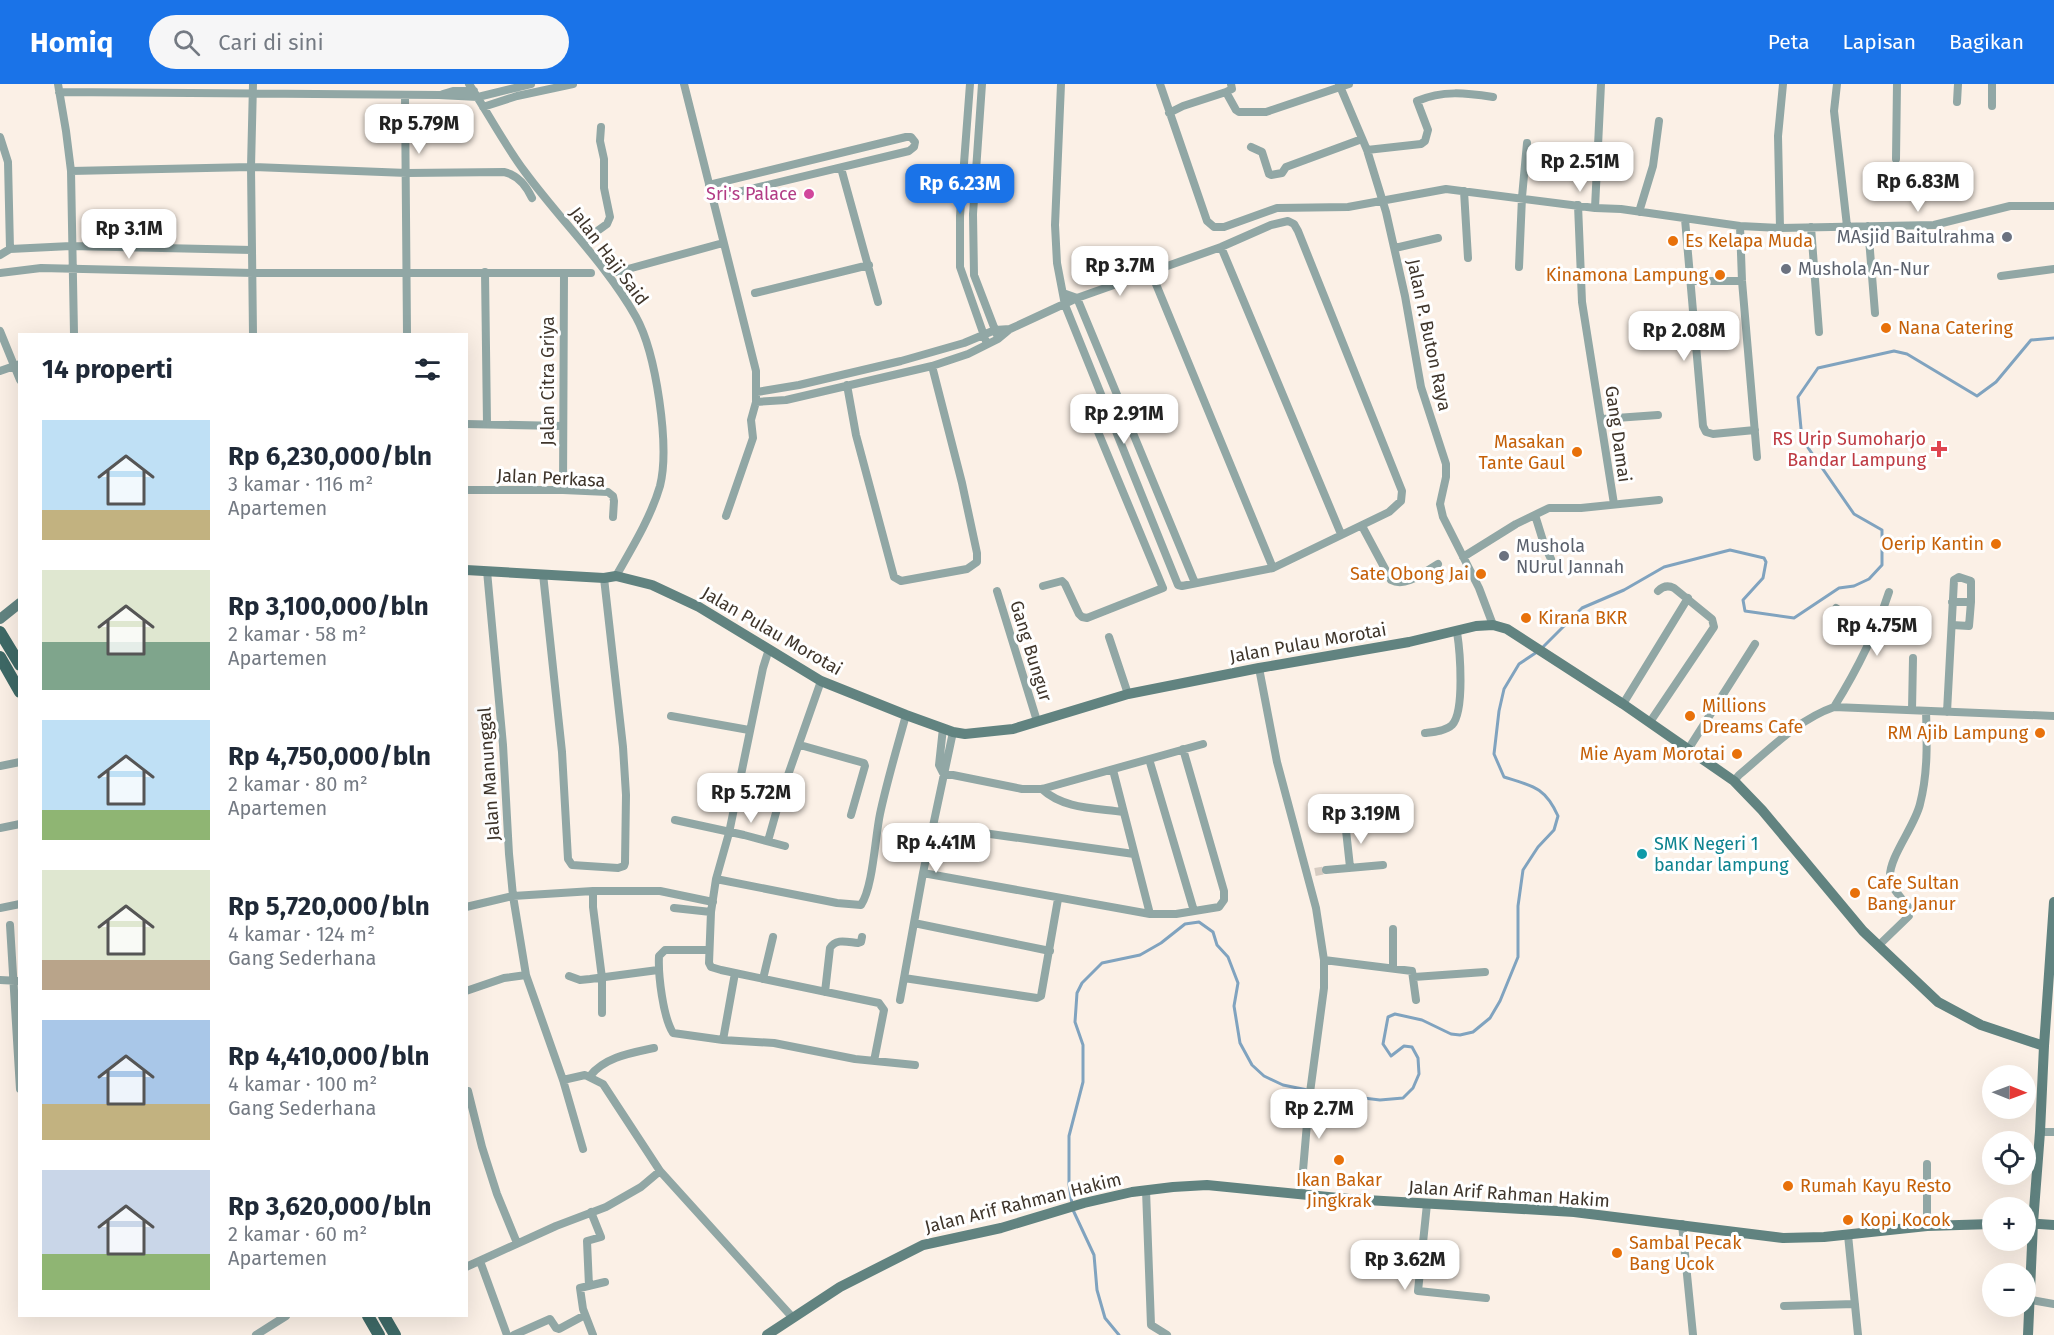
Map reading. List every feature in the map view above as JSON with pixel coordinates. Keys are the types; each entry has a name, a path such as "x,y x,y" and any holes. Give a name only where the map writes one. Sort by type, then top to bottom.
{"main road":[{"path":"0,632 18,662"},
{"path":"0,657 18,688"},
{"path":"369,1317 379,1335"},
{"path":"385,1317 395,1335"}],"street":[{"path":"253,84 251,167 253,333"},
{"path":"74,333 71,171 58,88 405,96 439,95 531,84"},
{"path":"483,107 517,96 573,84"},
{"path":"684,84 756,371 756,402 751,420 753,438 726,516"},
{"path":"970,84 961,205 960,267 987,344"},
{"path":"982,84 973,214 974,275 998,339"},
{"path":"1060,84 1055,225 1057,263 1065,305 1178,585"},
{"path":"1160,84 1207,221 1214,227 1224,227 1244,221 1277,208 1348,207 1439,189 1521,197 1740,226 1780,228 1934,225 2010,206 2054,206"},
{"path":"1169,112 1232,90 1231,84"},
{"path":"1226,92 1239,112 1266,112 1340,85 1349,84"},
{"path":"1595,208 1601,84"},
{"path":"1780,228 1778,136 1783,84"},
{"path":"1838,84 1834,111 1847,226"},
{"path":"1896,159 1897,84"},
{"path":"1957,102 1958,84"},
{"path":"1992,84 1992,106"},
{"name":"Jalan P. Buton Raya","path":"1340,85 1367,150 1395,248 1421,387 1446,464 1441,510 1447,528 1484,601 1493,625"},
{"name":"Jalan Haji Said","path":"474,91 525,172 607,273 637,318 650,357 662,416 663,453 660,485 650,511 616,576"},
{"path":"1367,150 1421,144 1425,141 1428,130 1417,101 1428,96 1460,92 1494,97"},
{"path":"405,96 407,333"},
{"path":"1639,212 1653,166 1659,121"},
{"path":"582,242 607,224 610,217 604,188 601,127"},
{"path":"0,137 8,162 10,249"},
{"path":"710,185 906,137 910,137 915,142 914,147 909,151 712,198"},
{"path":"1251,147 1262,152 1271,176 1282,172 1286,167 1362,139"},
{"path":"1519,267 1521,197 1527,143"},
{"path":"71,171 251,167 407,173 509,173 520,180 532,198"},
{"path":"841,168 878,302"},
{"path":"1464,191 1468,258"},
{"name":"Gang Damai","path":"1463,557 1549,508 1581,508 1614,504 1582,302 1578,205"},
{"path":"1685,219 1702,426 1706,432 1713,434 1755,430"},
{"path":"756,402 786,400 932,366 968,354 998,339 1010,329 1077,298 1221,247 1280,222 1288,221 1294,224 1402,491 1398,506 1362,526 1273,568 1163,588 1087,618 1079,614 1062,581 1043,586"},
{"path":"1740,226 1742,281 1757,457"},
{"path":"1868,226 1875,313"},
{"path":"1810,227 1820,332"},
{"path":"1395,248 1438,238"},
{"path":"617,272 723,243"},
{"path":"0,255 10,249 71,246 252,253"},
{"path":"1221,247 1341,534"},
{"path":"755,293 869,265"},
{"path":"0,273 41,268 406,274 591,273"},
{"path":"2001,276 2054,269"},
{"path":"485,272 487,424"},
{"path":"1151,272 1273,568"},
{"name":"Jalan Citra Griya","path":"563,490 564,273"},
{"path":"1690,281 1742,281"},
{"path":"1063,293 1077,298 1195,583"},
{"path":"757,392 799,385 901,361 995,330 1010,329"},
{"path":"0,331 16,365 0,371"},
{"path":"847,385 856,435 894,577 902,581 967,568 977,562 977,554 962,483 932,366"},
{"path":"1602,419 1658,416"},
{"path":"1112,421 1096,427 1163,588"},
{"path":"468,424 562,426"},
{"name":"Jalan Perkasa","path":"468,490 608,492 615,501 613,517"},
{"path":"1614,504 1659,500"},
{"path":"1535,515 1551,559"},
{"path":"1362,526 1391,580 1407,581 1438,564"},
{"name":"Jalan Pulau Morotai","path":"468,570 604,578 616,576 652,585 699,607 821,681 906,715 966,734 1012,729 1128,694 1259,668 1352,653 1457,632 1476,626 1493,625"},
{"name":"Jalan Manunggal","path":"487,571 504,756 513,896 526,975 563,1080 583,1149"},
{"path":"543,574 562,752 568,859 572,865 618,868 624,866 625,862 626,795 623,747 604,578"},
{"path":"1947,712 1952,602 1954,580 1959,577 1971,581 1969,626 1952,625"},
{"path":"1650,722 1714,627 1712,619 1688,598 1669,586 1662,587 1658,591"},
{"name":"Gang Bungur","path":"997,591 1037,721"},
{"path":"1834,707 1858,669 1888,592"},
{"path":"1623,704 1688,598"},
{"path":"1952,602 1971,602"},
{"path":"0,619 18,605"},
{"path":"1836,608 1873,634"},
{"path":"1493,625 1516,633 1689,748 1734,782 1762,810 1863,931 1938,1002 1981,1025 2044,1047"},
{"path":"1425,734 1448,729 1455,720 1461,670 1457,632"},
{"path":"1109,637 1128,694"},
{"path":"1689,748 1755,644"},
{"path":"768,649 762,668 729,833 716,879 708,959 711,967 879,1003 884,1010 874,1061"},
{"path":"1912,710 1913,658"},
{"path":"1259,668 1277,762 1311,872 1324,960 1324,988 1309,1100 1301,1194"},
{"path":"768,841 781,795 821,681"},
{"path":"1734,782 1739,775 1817,713 1834,707 2054,716"},
{"path":"1878,946 1909,916 1909,908 1893,886 1890,877 1892,865 1913,825 1920,805 1927,762 1926,711"},
{"path":"716,879 861,906 867,891 879,817 890,769 906,715"},
{"path":"671,716 749,730"},
{"path":"900,1000 923,873 946,766 948,730"},
{"path":"943,773 1022,789 1042,789 1203,744"},
{"path":"800,745 864,763 851,815"},
{"path":"923,873 1150,914 1176,914 1219,907 1225,896 1183,749"},
{"path":"1149,759 1194,911"},
{"path":"0,766 18,762"},
{"path":"1113,770 1150,914"},
{"path":"1042,789 1050,797 1065,804 1124,812"},
{"path":"1350,867 1345,821 1370,814"},
{"path":"675,820 784,846"},
{"path":"0,828 18,824"},
{"path":"933,826 1134,854"},
{"path":"1326,870 1383,865"},
{"path":"593,891 602,978 602,1013"},
{"path":"468,907 513,896 593,891 660,891 712,902"},
{"path":"903,978 1037,998 1042,994 1058,899"},
{"path":"2032,1197 2040,1132 2054,902"},
{"path":"0,908 18,904"},
{"path":"674,908 711,912"},
{"path":"914,924 1050,951"},
{"path":"10,925 17,981 18,1017"},
{"path":"1393,929 1393,968"},
{"path":"763,979 773,937"},
{"path":"825,992 832,944 838,941 858,943 861,942 862,937"},
{"path":"709,950 665,950 659,956 658,970 662,997 673,1034 774,1043 855,1059 915,1065"},
{"path":"1324,960 1412,970 1416,1000"},
{"path":"569,976 580,980 658,970"},
{"path":"1414,977 1485,972"},
{"path":"723,1040 735,973"},
{"path":"468,990 504,978 526,975"},
{"path":"0,980 17,981"},
{"path":"590,1076 596,1069 614,1058 654,1048"},
{"path":"563,1080 578,1075 590,1076 603,1084 660,1171 793,1318"},
{"path":"468,1091 496,1194 517,1243"},
{"path":"2040,1132 2054,1132"},
{"path":"1927,1164 1927,1226"},
{"path":"468,1266 517,1243 606,1207 630,1194 660,1171"},
{"name":"Jalan Arif Rahman Hakim","path":"768,1335 840,1287 923,1245 1001,1228 1084,1203 1146,1190 1207,1185 1427,1204 1574,1212 1784,1238 1848,1235 1927,1226 1982,1224"},
{"path":"1146,1190 1151,1325 1167,1335"},
{"path":"1427,1204 1418,1291 1486,1298"},
{"path":"589,1286 587,1241 601,1237 591,1212"},
{"path":"1682,1224 1693,1335"},
{"path":"2036,1224 2054,1225"},
{"path":"1848,1235 1858,1335"},
{"path":"480,1261 507,1335"},
{"path":"592,1335 579,1292 580,1288 605,1282"},
{"path":"2036,1301 2054,1304"},
{"path":"1784,1306 1855,1304"},
{"path":"514,1335 550,1319 559,1329 585,1315"},
{"path":"256,1335 284,1317"},
{"path":"2028,1335 2030,1317"}],"waterway":[{"path":"1542,648 1582,608 1624,590 1664,567 1730,550 1764,558 1766,562 1763,578 1743,600 1745,611 1794,618 1839,588 1854,586 1869,579 1882,565 1882,530 1854,514 1802,439 1798,397 1818,368 1894,351 1907,354 1977,396 1996,382 2031,340 2054,338"},
{"path":"1072,1204 1069,1184 1069,1136 1083,1082 1083,1045 1075,1022 1077,993 1082,983 1102,963 1140,955 1161,943 1185,924 1199,922 1213,932 1217,945 1228,957 1238,983 1234,1006 1240,1043 1252,1065 1264,1076 1283,1085 1322,1093 1380,1100 1403,1098 1413,1088 1419,1074 1418,1058 1412,1047 1404,1046 1391,1056 1383,1044 1388,1017 1395,1014 1422,1020 1451,1034 1460,1035 1473,1032 1490,1018 1500,1001 1518,957 1518,906 1523,870 1538,847 1554,830 1558,816 1543,793 1504,777 1494,754 1504,689 1519,664 1537,652"},
{"path":"1073,1210 1094,1255 1097,1290 1105,1318 1119,1335"}],"tunnel":[{"path":"1315,872 1326,870"}],"place":[{"name":"Sri's Palace","path":"809,194"},
{"name":"MAsjid Baitulrahma","path":"2007,237"},
{"name":"Es Kelapa Muda","path":"1673,241"},
{"name":"Mushola An-Nur","path":"1786,269"},
{"name":"Kinamona Lampung","path":"1720,275"},
{"name":"Nana Catering","path":"1886,328"},
{"name":"RS Urip Sumoharjo Bandar Lampung","path":"1939,449"},
{"name":"Masakan Tante Gaul","path":"1577,452"},
{"name":"Oerip Kantin","path":"1996,544"},
{"name":"Mushola NUrul Jannah","path":"1504,556"},
{"name":"Sate Obong Jai","path":"1481,574"},
{"name":"Kirana BKR","path":"1526,618"},
{"name":"Millions Dreams Cafe","path":"1690,716"},
{"name":"RM Ajib Lampung","path":"2040,733"},
{"name":"Mie Ayam Morotai","path":"1737,754"},
{"name":"SMK Negeri 1 bandar lampung","path":"1642,854"},
{"name":"Cafe Sultan Bang Janur","path":"1855,893"},
{"name":"Ikan Bakar Jingkrak","path":"1339,1160"},
{"name":"Rumah Kayu Resto","path":"1788,1186"},
{"name":"Kopi Kocok","path":"1848,1220"},
{"name":"Sambal Pecak Bang Ucok","path":"1617,1253"}]}
